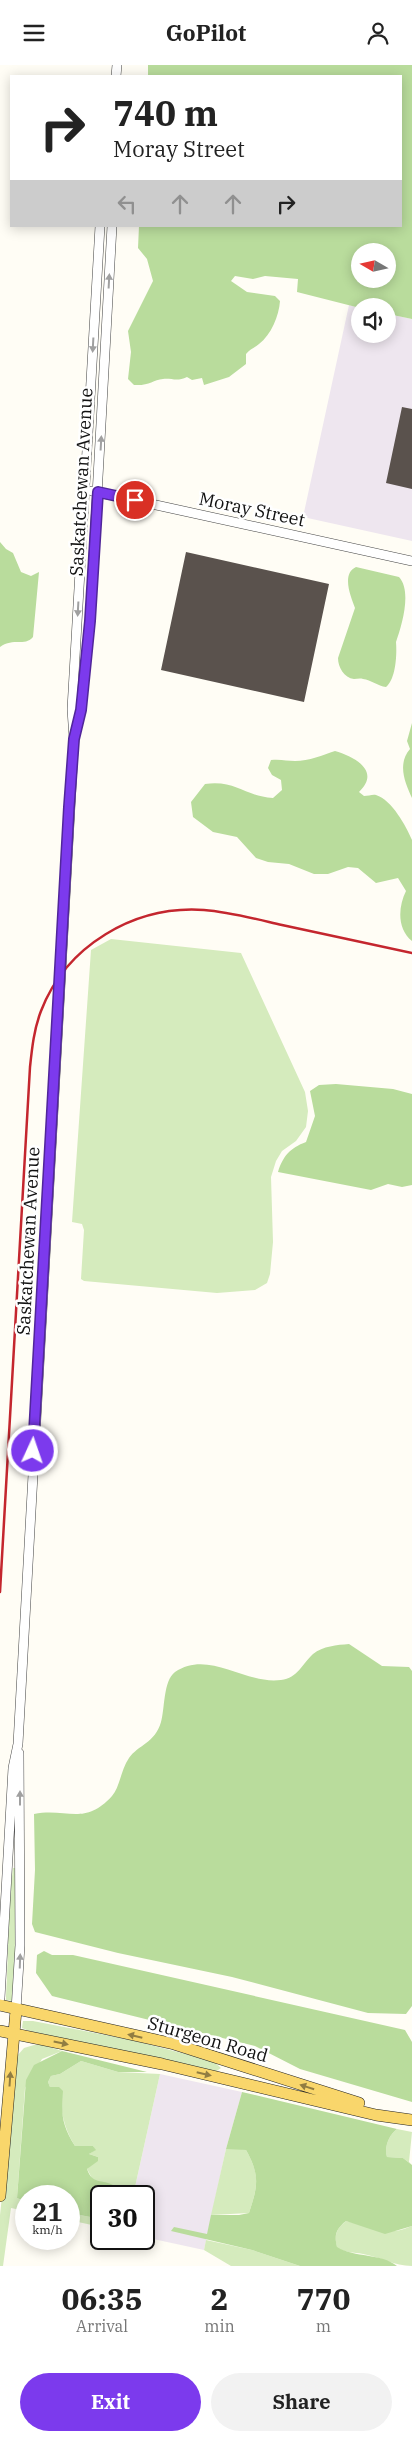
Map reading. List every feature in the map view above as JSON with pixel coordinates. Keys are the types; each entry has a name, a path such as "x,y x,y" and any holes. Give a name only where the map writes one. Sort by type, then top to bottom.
{"main road":[{"name":"Sturgeon Road","path":"0,2005 174,2044 408,2119"},
{"name":"Saskatchewan Avenue","path":"0,2196 16,2009"},
{"name":"Sturgeon Road","path":"0,2031 376,2115 408,2119"}],"street":[{"name":"Saskatchewan Avenue","path":"16,2009 20,1945 20,1768 18,1744 74,739 72,709 100,227"},
{"name":"Saskatchewan Avenue","path":"74,739 81,710 90,621 112,227"},
{"name":"Moray Street","path":"85,490 412,561"},
{"name":"Saskatchewan Avenue","path":"0,1998 13,1768 18,1744"}],"shaded area":[{"path":"349,305 351,306 351,343 396,343 396,316 412,319 412,541 303,517"},
{"path":"160,2074 242,2092 226,2149 204,2250 155,2239 155,2185 135,2185"}],"green space":[{"path":"148,65 412,65 412,319 396,316 396,298 351,298 351,306 297,292 298,279 265,276 253,279 235,276 231,281 247,292 275,296 280,301 278,313 271,330 263,340 246,354 246,364 229,377 204,385 202,378 192,380 187,377 177,380 163,379 143,385 134,385 128,379 131,352 128,331 153,281 147,259 138,248 139,227 402,227 402,75 148,75"},
{"path":"0,542 13,553 21,572 31,576 39,572 33,637 30,640 5,644 0,647"},
{"path":"356,567 399,577 405,591 405,608 396,642 395,666 392,678 386,687 366,680 347,677 339,665 338,658 355,608 348,580 351,570"},
{"path":"412,723 412,798 405,780 403,767 406,755 410,749 407,741"},
{"path":"335,751 350,757 363,766 367,778 359,792 364,796 376,795 388,802 402,821 412,840 412,941 401,924 401,904 406,891 398,878 376,883 358,868 348,867 328,874 314,874 289,864 268,862 256,858 237,837 213,832 193,817 191,802 205,784 225,784 263,797 273,798 282,790 281,780 272,775 268,768 271,760 305,760"},
{"path":"111,939 241,953 305,1092 308,1111 306,1127 296,1141 282,1151 276,1161 271,1177 273,1242 270,1274 267,1283 255,1290 217,1293 84,1281 81,1279 84,1230 82,1224 72,1222 91,950"},
{"path":"336,1084 393,1089 412,1094 412,1185 402,1187 388,1184 371,1190 278,1172 282,1161 288,1153 306,1142 315,1116 310,1091 319,1085"},
{"path":"349,1644 382,1666 409,1667 412,1671 412,2006 406,2014 368,2013 232,1977 118,1953 35,1932 32,1924 35,1870 34,1814 45,1812 74,1814 92,1811 112,1796 129,1758 155,1735 161,1722 166,1688 171,1676 175,1672 188,1666 201,1664 227,1669 254,1678 281,1680 296,1674 317,1651 330,1646"},
{"path":"13,1868 15,1868 17,1947 12,2001 6,2000 6,1996"},
{"path":"44,1951 52,1955 73,1955 405,2030 412,2042 412,2102 300,2069 255,2046 52,1996 36,1973 37,1955"},
{"path":"23,2021 33,2021 131,2040 213,2061 221,2068 215,2072 29,2031 22,2028"},
{"path":"43,2045 62,2051 42,2059 25,2088 18,2185 15,2185 15,2209 11,2208 3,2266 0,2266 0,2215 17,2056 24,2048"},
{"path":"62,2051 147,2072 118,2072 81,2061 60,2074 51,2076 48,2082 50,2087 59,2087 63,2091 63,2120 75,2146 93,2146 96,2150 89,2154 98,2157 98,2161 87,2169 90,2175 96,2180 113,2185 90,2185 90,2217 80,2215 80,2185 18,2185 26,2080 34,2065"},
{"path":"81,2061 118,2072 160,2074 135,2185 108,2185 93,2180 87,2169 98,2157 89,2154 95,2150 93,2146 75,2146 63,2118 59,2087 50,2087 48,2082 51,2076 60,2074"},
{"path":"242,2092 397,2129 388,2141 386,2153 387,2157 403,2158 412,2165 412,2226 385,2234 346,2221 338,2230 336,2239 337,2247 352,2253 383,2259 397,2266 300,2266 252,2250 171,2231 174,2227 207,2234 211,2215 249,2213 256,2188 254,2167 246,2150 226,2149"},
{"path":"397,2129 412,2132 409,2162 412,2165 403,2158 387,2157 388,2141"},
{"path":"237,2148 246,2150 254,2166 256,2187 249,2213 211,2215 226,2149"},
{"path":"80,2215 90,2217 90,2225 80,2222"},
{"path":"346,2221 386,2231 394,2231 412,2226 412,2266 399,2265 370,2255 347,2252 337,2248 337,2233"},
{"path":"206,2240 252,2250 300,2266 231,2266 204,2250"}],"building":[{"path":"402,407 412,409 412,489 386,483"},
{"path":"186,552 329,584 304,702 161,670"}],"railway":[{"path":"0,1592 30,1067 37,1025 41,1011 52,988 67,967 85,949 106,934 128,923 178,910 204,910 233,914 412,953"}],"route":[{"path":"33,1451 69,807 74,739 81,710 90,621 98,492 135,500"}]}
